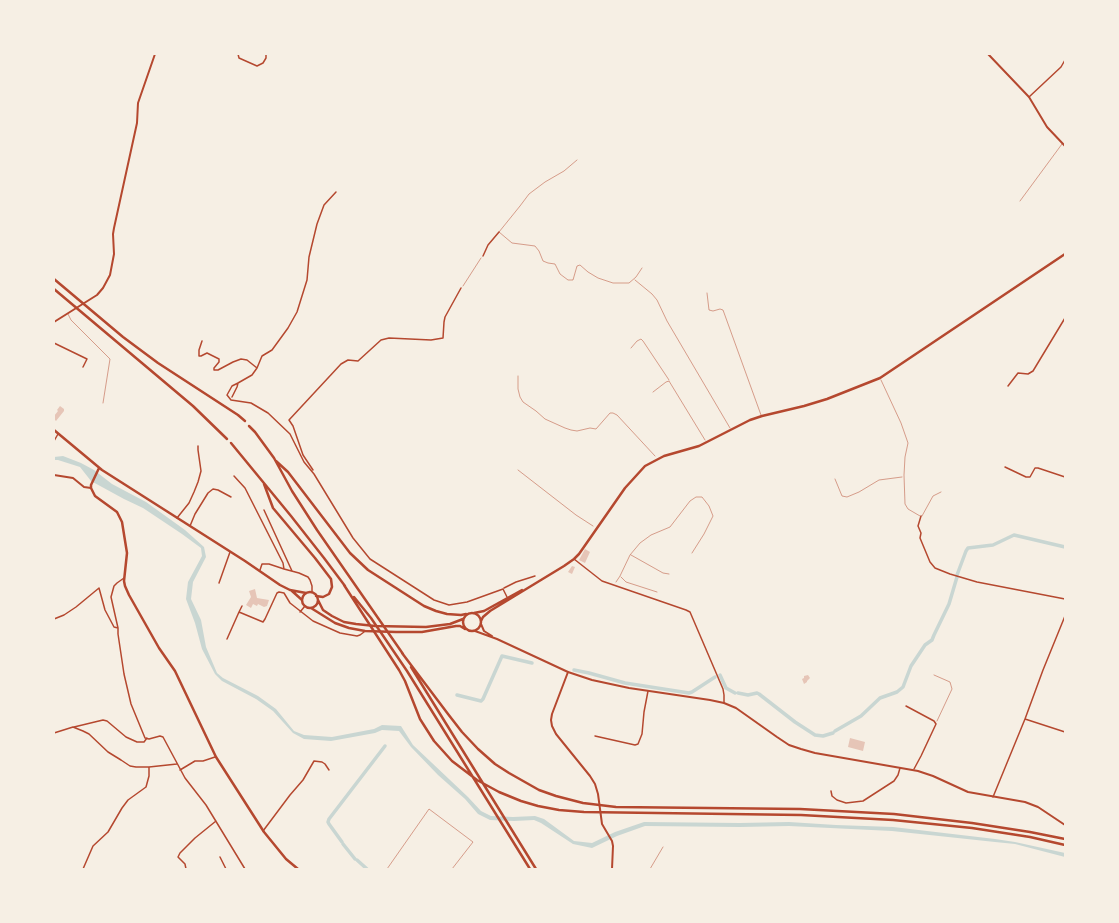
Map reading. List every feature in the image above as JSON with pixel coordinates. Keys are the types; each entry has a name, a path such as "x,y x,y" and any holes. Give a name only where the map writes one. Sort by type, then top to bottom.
{"main road":[{"path":"54,430 99,470 290,590 302,600 305,606 311,608 335,623 349,628 365,631 422,632 460,626 471,632 480,627 483,617 490,611 574,559 625,488 640,470 657,459 693,448 762,416 827,399 880,378 1065,254"},
{"path":"54,279 123,337 152,359 238,415 244,421"},
{"path":"54,289 194,406 227,439"},
{"path":"249,426 274,458 316,530 402,653 536,869"},
{"path":"231,443 263,481 370,618 422,695 530,869"},
{"path":"274,458 288,472 350,552 368,570 424,606 447,614 461,615 484,611 507,597 537,583"},
{"path":"99,470 91,486 95,496 117,512 123,526 127,553 124,578 125,586 159,648 174,671 216,757 263,831 286,859 298,869"},
{"path":"263,481 273,508 316,558 330,579 332,587 329,594 323,597 316,596"},
{"path":"344,585 366,617 405,681 420,719 434,742 458,766 477,780 499,792 521,801 538,806 574,811 610,813 801,816 893,820 972,828 1030,837 1065,845"},
{"path":"290,590 306,593 312,592 316,596 322,610 344,622 381,626 426,627 450,624 463,619"},
{"path":"302,600 306,593"},
{"path":"311,608 316,605 318,600"},
{"path":"474,613 480,617 481,622"},
{"path":"465,629 462,623 466,614"},
{"path":"402,653 448,714 478,749 495,764 509,773 539,790 556,796 583,803 616,807 800,810 894,814 972,822 1065,839"}],"street":[{"path":"54,322 97,295 104,288 110,275 114,254 113,234 137,123 138,103 155,54"},
{"path":"238,54 239,58 257,66 263,63 266,58 266,54"},
{"path":"988,54 1028,98 1047,127 1065,146"},
{"path":"1028,98 1061,67 1065,60"},
{"path":"314,474 304,462 290,434 268,413 251,403 231,400 227,395 232,386 252,375 262,356 272,350 288,328 297,312 307,280 309,258 317,224 324,205 336,192"},
{"path":"483,256 488,245 499,232"},
{"path":"461,288 444,322 443,338 431,340 389,338 381,340 358,361 348,360 341,364 289,420 293,426 303,455 353,538 370,558 434,600 449,605 467,602 535,576"},
{"path":"1008,386 1018,373 1028,374 1033,371 1065,318"},
{"path":"202,341 199,356 207,353 219,359 219,362 214,370 218,370 241,359 247,360 257,368"},
{"path":"54,343 87,359 83,367"},
{"path":"232,397 238,383"},
{"path":"54,441 59,434"},
{"path":"177,518 189,503 198,482 201,471 198,446"},
{"path":"1005,467 1026,477 1030,477 1035,468 1065,477"},
{"path":"54,475 73,478 84,487 91,486"},
{"path":"234,476 245,488 283,563 284,569"},
{"path":"190,526 195,514 208,493 213,489 231,497"},
{"path":"264,510 292,571"},
{"path":"921,516 918,526 921,533 920,538 930,562 935,568 977,582 1065,599"},
{"path":"219,583 230,552"},
{"path":"574,559 602,581 690,612 722,689 724,703"},
{"path":"260,572 262,564 269,564 308,577 312,586 312,592"},
{"path":"124,578 114,586 111,598 118,628 124,674 131,704 145,738 147,738"},
{"path":"54,619 64,615 76,607 99,588 105,610 114,627 118,628"},
{"path":"503,589 507,597"},
{"path":"239,612 263,622 277,593 279,592 284,593 290,603 313,621 340,633 357,636 365,631"},
{"path":"226,639 242,606"},
{"path":"300,612 305,606"},
{"path":"993,797 1065,616"},
{"path":"481,622 484,630 497,639"},
{"path":"475,631 497,639 568,672 604,683 724,703 736,708 788,745 815,753 913,770 933,776 968,792 1012,799 1031,804 1047,812 1065,825"},
{"path":"568,672 552,714 552,726 556,734 595,784 602,824 613,846 614,853 612,869"},
{"path":"595,736 635,745 638,744 642,734 648,691"},
{"path":"906,706 934,721 936,724 913,770"},
{"path":"1025,719 1065,732"},
{"path":"54,733 103,720 126,737 137,742 144,742 147,738 163,737 176,764 206,805 245,869"},
{"path":"73,727 88,734 108,752 130,766 150,767 176,764"},
{"path":"180,770 195,761 203,761 216,757"},
{"path":"263,831 302,780 314,761 322,762 329,770"},
{"path":"83,869 93,846 108,832 122,808 132,797 146,787 150,767"},
{"path":"831,791 832,796 837,800 846,803 864,801 894,781 900,768"},
{"path":"186,869 185,864 178,857 180,853 195,838 216,821"},
{"path":"220,857 226,869"}],"lane":[{"path":"1020,201 1062,143"},
{"path":"577,160 564,171 545,182 529,194 499,232 512,242 535,246 543,260 548,264 555,264 560,274 568,280 573,280 577,266 580,265 598,278 613,283 628,283 636,278 642,268"},
{"path":"634,279 657,300 673,333 731,430"},
{"path":"707,293 709,310 723,310 762,416"},
{"path":"68,313 71,320 110,359 103,403"},
{"path":"880,378 901,423 908,443 905,457 904,477 905,504 908,509 921,516 934,496 941,492"},
{"path":"387,869 429,809 473,842 452,869"},
{"path":"650,869 663,847"}],"path":[{"path":"461,288 483,256"},
{"path":"631,348 637,341 644,341 707,442"},
{"path":"518,376 518,389 523,402 545,419 577,431 590,428 596,429 610,413 613,413 617,415 657,459"},
{"path":"653,392 669,381"},
{"path":"518,470 576,515 596,528"},
{"path":"835,479 842,496 847,497 880,480 904,477"},
{"path":"614,585 620,576 630,554 640,543 651,535 670,527 690,501 696,497 702,497 710,506 713,516 692,553"},
{"path":"630,554 663,573 669,574"},
{"path":"620,576 626,582 656,592"},
{"path":"934,675 950,682 952,689 936,724"}],"shaded area":[{"path":"63,456 94,470 112,484 146,502 185,530 204,547 206,557 193,582 191,599 201,620 206,647 217,673 223,678 258,696 276,709 294,731 304,735 332,737 374,729 382,725 401,726 413,745 481,811 491,816 535,816 544,819 574,841 592,843 615,832 644,822 789,822 893,827 995,839 1065,853 1065,857 1015,844 892,831 789,826 645,826 617,836 592,848 573,844 534,820 490,820 478,814 465,799 438,775 411,747 399,731 382,730 375,733 331,741 304,739 293,733 273,711 256,699 222,681 215,674 202,649 195,623 186,599 188,582 202,556 201,548 143,508 91,481 80,467 54,460 54,457"}],"building":[{"path":"60,406 64,409 64,411 54,422 54,416"},
{"path":"585,549 590,552 585,563 579,560"},
{"path":"572,566 575,567 572,574 568,572"},
{"path":"255,589 257,598 269,600 267,606 264,607 258,604 257,606 253,604 251,608 246,605 251,597 249,591"},
{"path":"808,675 810,678 804,684 802,679 804,676"},
{"path":"850,738 865,742 863,751 848,747"}],"waterway":[{"path":"957,575 968,548 993,545 1014,535 1065,547"},
{"path":"835,731 861,716 880,698 897,692 903,687 911,666 925,645 932,640 949,604 957,577"},
{"path":"457,695 481,701 502,656 532,663"},
{"path":"574,670 625,683 689,693 715,677"},
{"path":"720,675 726,688 735,693"},
{"path":"738,693 748,695 759,694 795,722 815,735 823,736 833,733"},
{"path":"342,842 329,824 329,819 385,746"},
{"path":"343,844 355,859"},
{"path":"357,860 367,869"}]}
